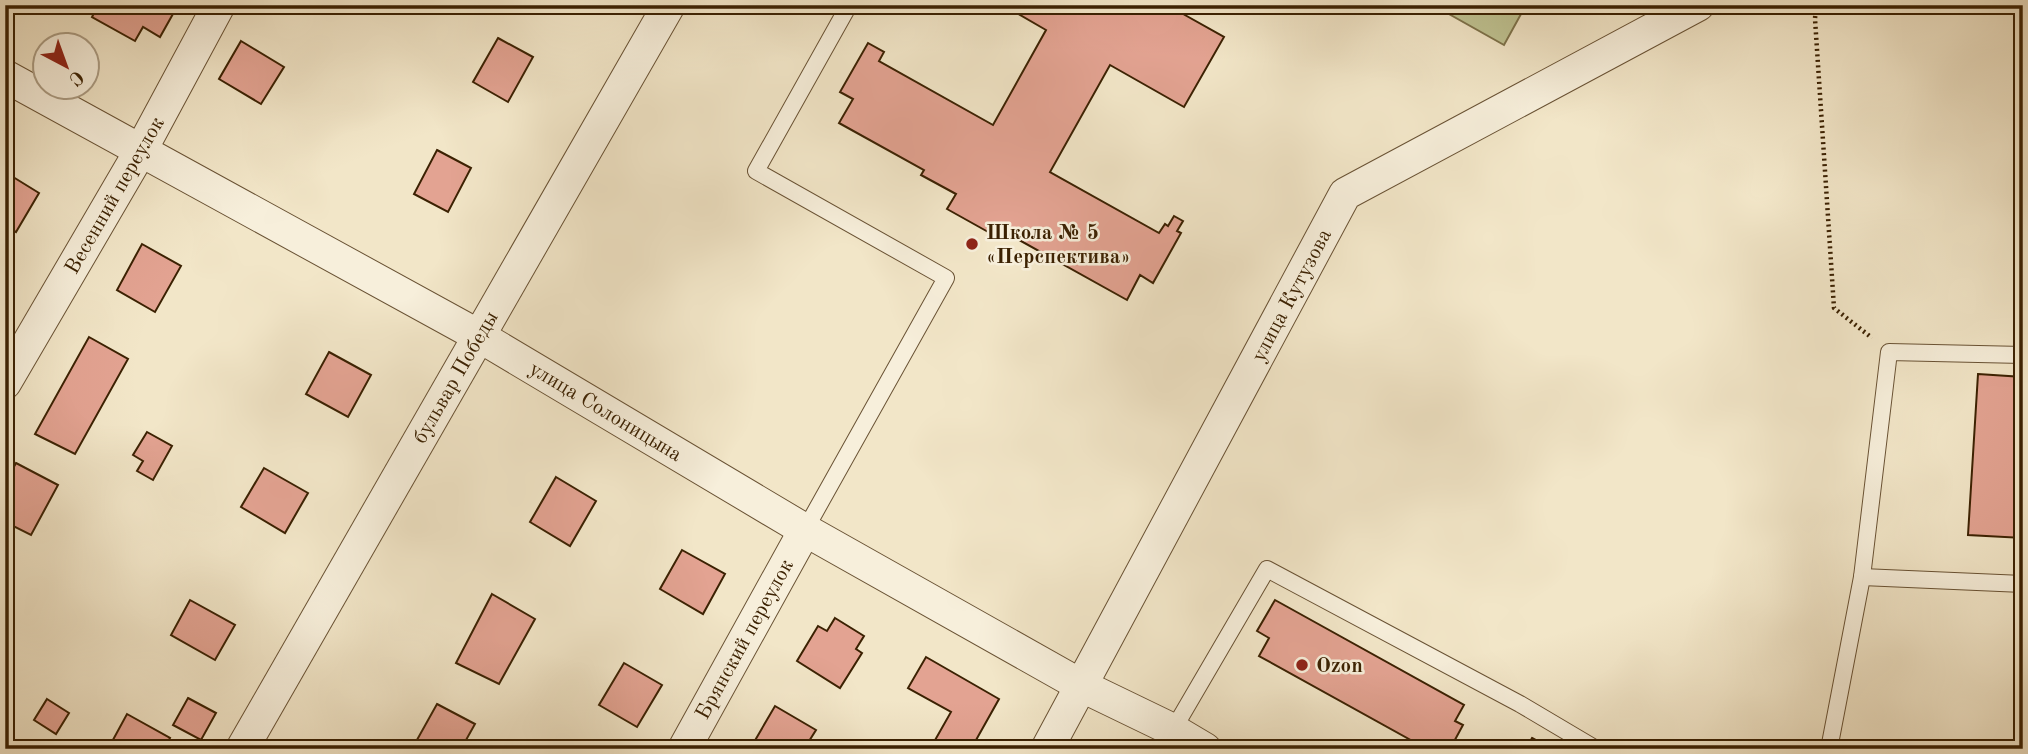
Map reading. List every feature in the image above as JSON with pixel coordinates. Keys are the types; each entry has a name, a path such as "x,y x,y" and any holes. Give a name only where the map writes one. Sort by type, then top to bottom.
{"street":[{"name":"Весенний переулок","path":"5,383 141,149 219,5"},
{"name":"бульвар Победы","path":"242,749 668,5"},
{"name":"улица Кутузова","path":"1047,749 1345,194 1698,5"},
{"name":"улица Солоницына","path":"5,76 479,336 805,530 1082,686 1173,730 1205,749"},
{"name":"Брянский переулок","path":"684,749 805,530"}],"lane":[{"path":"805,530 946,278 756,171 849,5"},
{"path":"1829,749 1862,577 1889,352 2023,355"},
{"path":"1173,730 1267,569 1520,704 1596,749"},
{"path":"1862,577 2023,584"}],"path":[{"path":"1816,5 1834,308 1889,352"}],"green space":[{"path":"1433,5 1526,5 1504,45"}],"building":[{"path":"98,5 178,5 160,37 143,27 135,41 92,17"},
{"path":"1003,5 1179,5 1176,10 1224,37 1184,107 1110,65 1050,172 1159,233 1165,224 1168,226 1174,216 1183,221 1177,231 1181,233 1153,283 1140,275 1127,300 994,226 990,233 947,209 956,194 921,175 924,170 839,123 853,99 840,92 868,43 884,52 879,61 993,125 1046,30"},
{"path":"498,38 533,57 508,102 473,82"},
{"path":"241,41 284,67 261,104 219,79"},
{"path":"437,150 471,168 448,212 414,194"},
{"path":"5,172 39,193 16,232 5,225"},
{"path":"142,244 181,266 155,312 117,290"},
{"path":"89,337 128,359 75,454 35,434"},
{"path":"329,352 371,375 348,417 306,394"},
{"path":"1978,374 2023,377 2023,538 1968,535"},
{"path":"147,432 172,446 153,480 137,471 143,461 133,455"},
{"path":"16,463 58,485 31,535 5,522 5,483"},
{"path":"264,468 308,493 285,533 241,507"},
{"path":"556,477 596,501 570,546 530,522"},
{"path":"682,550 725,574 703,614 660,589"},
{"path":"492,594 535,619 499,684 456,663"},
{"path":"190,600 235,625 215,660 171,635"},
{"path":"1275,600 1464,705 1455,721 1463,725 1450,749 1427,749 1259,656 1269,638 1257,631"},
{"path":"835,618 864,636 856,649 862,653 840,688 797,661 818,626 827,631"},
{"path":"926,657 999,699 971,749 930,749 951,712 908,688"},
{"path":"624,663 662,685 637,727 599,705"},
{"path":"188,698 216,713 201,740 173,725"},
{"path":"47,699 69,713 56,734 34,720"},
{"path":"437,704 475,724 461,749 413,747"},
{"path":"775,706 816,730 804,749 750,749"},
{"path":"127,714 170,738 164,749 108,749"},
{"path":"1532,738 1552,749 1526,749"}],"place":[{"name":"Школа № 5 «Перспектива»","path":"972,244"},
{"name":"Ozon","path":"1302,665"}]}
